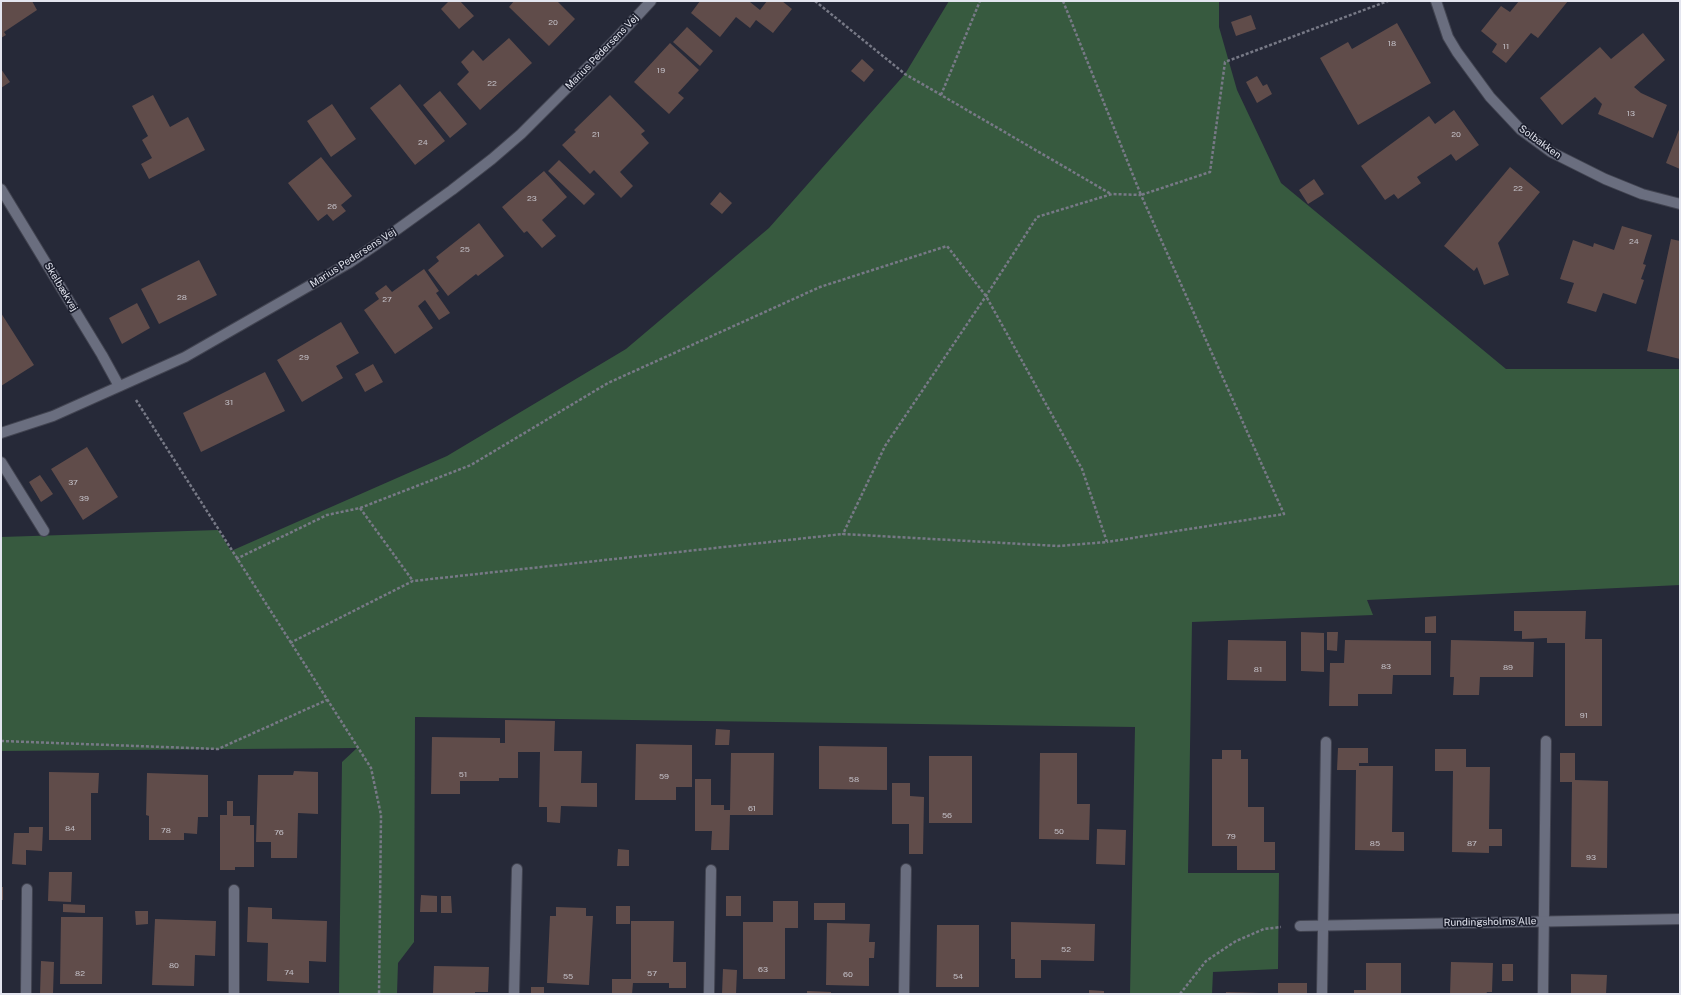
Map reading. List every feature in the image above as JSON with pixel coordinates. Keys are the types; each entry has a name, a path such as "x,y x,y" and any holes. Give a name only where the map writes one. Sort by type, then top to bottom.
{"street":[{"name":"Marius Pedersens Vej","path":"1,433 53,416 185,357 349,263 416,216 481,167 521,134 614,41 651,1"},
{"name":"Solbakken","path":"1436,1 1448,37 1457,52 1490,98 1521,130 1551,152 1605,179 1642,194 1680,204"},
{"name":"Skelbækvej","path":"1,189 102,355 122,385"},
{"path":"1,462 44,531"},
{"path":"1543,994 1546,741"},
{"path":"1322,994 1326,742"},
{"path":"514,994 517,869"},
{"path":"904,994 906,869"},
{"path":"709,994 711,870"},
{"path":"26,889 26,994"},
{"path":"234,890 234,994"},
{"name":"Rundingsholms Alle","path":"1300,926 1680,919"}],"path":[{"path":"814,1 905,74 1112,194"},
{"path":"941,95 980,1"},
{"path":"290,643 413,581 843,534 1058,546 1107,542 1284,514 1141,195 1063,1"},
{"path":"843,534 885,446 1037,217 1112,194 1141,195 1210,172 1225,62 1388,1"},
{"path":"236,558 328,515 360,508 471,465 608,383 820,287 947,246 986,296 1082,469 1107,542"},
{"path":"122,385 236,558 371,768 381,815 379,994"},
{"path":"360,508 413,581"},
{"path":"1,741 218,749 327,700"},
{"path":"1180,994 1206,961 1236,941 1264,929 1300,926"}],"green space":[{"path":"949,1 1219,1 1219,27 1237,90 1281,183 1506,369 1680,369 1680,585 1367,600 1373,615 1192,622 1188,873 1279,873 1278,969 1213,972 1212,994 1130,994 1135,727 415,717 414,942 398,963 397,994 339,994 342,762 357,748 1,751 1,537 218,530 231,551 447,456 626,349 769,228 905,74"}],"building":[{"path":"1,1 32,1 37,10 4,32 6,35 1,38"},
{"path":"449,1 460,1 474,16 459,29 441,9"},
{"path":"514,1 557,1 575,19 549,46 509,7"},
{"path":"700,1 751,1 750,2 760,10 767,1 782,1 792,9 773,33 756,20 750,28 736,17 720,37 691,13"},
{"path":"1519,1 1568,1 1538,38 1531,33 1506,63 1492,52 1497,44 1481,31 1501,6 1510,12"},
{"path":"1251,15 1256,29 1236,36 1231,22"},
{"path":"1397,23 1431,83 1358,125 1320,58 1348,42 1352,49"},
{"path":"687,27 713,51 700,66 673,42"},
{"path":"1643,33 1665,60 1634,87 1641,93 1667,105 1653,138 1598,114 1602,104 1595,97 1562,125 1540,98 1600,47 1611,59"},
{"path":"509,38 532,63 480,110 457,84 469,72 461,62 473,50 483,61"},
{"path":"670,43 699,70 678,93 684,98 669,114 634,82"},
{"path":"862,59 874,70 864,82 851,71"},
{"path":"1,69 10,82 1,88"},
{"path":"1257,76 1263,86 1267,84 1272,94 1257,103 1246,82"},
{"path":"400,84 445,141 415,165 370,108"},
{"path":"440,91 467,124 450,138 423,105"},
{"path":"153,95 170,127 188,117 205,150 149,179 141,164 152,158 142,140 148,136 132,106"},
{"path":"610,95 645,131 641,134 649,143 620,172 633,186 621,198 594,170 590,174 562,145 576,132 574,130"},
{"path":"332,104 356,139 331,157 307,121"},
{"path":"1454,110 1479,145 1456,161 1451,154 1417,177 1421,183 1398,199 1394,194 1385,200 1361,166 1429,116 1435,124"},
{"path":"1680,127 1680,169 1666,163"},
{"path":"321,157 352,196 341,205 346,211 333,221 327,214 318,221 288,183"},
{"path":"559,160 595,194 584,205 548,171"},
{"path":"1510,167 1540,192 1498,243 1509,275 1484,285 1477,267 1474,271 1444,246"},
{"path":"544,171 567,197 542,220 556,236 542,248 527,231 524,233 502,207"},
{"path":"1314,179 1324,194 1308,204 1299,190"},
{"path":"720,192 732,203 722,214 710,204"},
{"path":"479,223 504,256 478,276 476,274 448,296 428,270 439,261 436,257"},
{"path":"1622,226 1652,235 1643,264 1646,265 1641,279 1644,280 1636,304 1603,293 1596,312 1567,303 1574,283 1560,279 1573,240 1593,247 1594,243 1614,250"},
{"path":"1671,239 1680,241 1680,359 1647,351"},
{"path":"199,260 217,295 159,324 141,289"},
{"path":"424,269 439,291 436,293 450,313 439,320 425,300 418,306 433,328 395,354 364,310 379,299 375,293 386,285 392,292"},
{"path":"137,303 150,328 122,344 109,318"},
{"path":"1,313 34,365 1,386"},
{"path":"341,322 359,353 336,366 343,378 302,402 277,360"},
{"path":"373,364 383,382 365,392 355,374"},
{"path":"265,372 285,411 201,452 183,413"},
{"path":"87,447 118,497 83,520 51,469"},
{"path":"40,475 53,494 41,502 29,482"},
{"path":"1514,611 1586,611 1585,639 1602,639 1602,726 1565,726 1565,643 1547,643 1547,638 1522,639 1522,631 1514,631"},
{"path":"1436,616 1436,633 1425,633 1425,617"},
{"path":"1301,632 1324,633 1324,672 1301,671"},
{"path":"1327,632 1338,632 1337,651 1327,650"},
{"path":"1228,640 1286,641 1286,681 1227,680"},
{"path":"1345,640 1431,641 1431,675 1393,675 1392,694 1358,694 1358,706 1329,706 1330,663 1344,663"},
{"path":"1451,640 1534,642 1533,677 1480,677 1479,695 1453,695 1454,677 1450,677"},
{"path":"505,720 555,721 554,751 582,751 581,783 597,783 597,807 561,806 560,823 547,822 547,807 539,807 540,752 518,752 518,778 499,778 499,781 460,781 460,794 431,794 432,737 500,738 500,743 505,743"},
{"path":"716,729 730,730 729,745 715,745"},
{"path":"636,744 692,745 692,787 676,787 676,800 635,800"},
{"path":"819,746 887,747 887,790 819,789"},
{"path":"1338,748 1368,748 1368,763 1359,763 1359,766 1393,766 1392,832 1404,832 1404,851 1355,850 1356,770 1337,770"},
{"path":"1435,749 1466,749 1466,767 1490,767 1489,829 1502,829 1502,846 1489,846 1489,853 1452,852 1453,771 1435,771"},
{"path":"1222,750 1241,750 1241,759 1248,759 1248,807 1264,807 1264,842 1275,842 1275,870 1237,870 1237,846 1212,846 1212,759 1222,759"},
{"path":"731,753 774,753 773,815 730,815 729,850 711,850 712,831 695,831 695,779 711,779 711,805 724,805 724,810 730,810"},
{"path":"1040,753 1077,753 1077,804 1090,804 1089,840 1039,839"},
{"path":"1560,753 1575,753 1575,780 1608,781 1607,868 1571,867 1572,782 1560,782"},
{"path":"929,756 972,756 972,823 929,823"},
{"path":"294,771 318,772 318,814 298,813 297,858 271,858 271,842 256,842 258,775 293,775"},
{"path":"49,772 99,773 98,793 91,793 91,840 49,840"},
{"path":"147,773 208,775 208,817 198,817 197,834 184,833 184,840 149,840 149,816 146,815"},
{"path":"892,783 910,783 910,796 924,797 923,854 909,854 909,824 892,824"},
{"path":"227,801 233,801 233,816 250,816 250,825 254,825 254,867 235,867 235,870 220,870 220,815 227,815"},
{"path":"29,827 43,827 42,851 26,850 26,865 12,864 14,833 29,833"},
{"path":"1097,829 1126,830 1125,865 1096,864"},
{"path":"618,849 629,850 629,866 617,866"},
{"path":"49,872 72,872 71,902 48,901"},
{"path":"1,887 3,887 3,900 1,900"},
{"path":"421,895 437,896 437,912 420,912"},
{"path":"441,896 451,896 452,913 441,913"},
{"path":"726,896 741,896 741,916 726,916"},
{"path":"773,901 798,901 798,928 785,928 785,979 743,979 743,922 773,922"},
{"path":"814,903 845,903 845,920 814,920"},
{"path":"63,904 85,905 85,913 63,912"},
{"path":"616,906 630,906 630,924 616,924"},
{"path":"248,907 272,908 272,919 327,921 326,962 309,961 309,983 267,981 268,943 247,942"},
{"path":"556,907 586,908 586,916 593,916 589,985 547,983 550,916 556,916"},
{"path":"135,911 148,911 148,924 136,925"},
{"path":"61,917 103,917 102,984 60,984"},
{"path":"155,919 216,921 215,956 195,955 194,986 152,985"},
{"path":"631,921 674,921 673,962 686,962 686,988 669,988 669,983 633,983 632,994 612,994 612,979 631,979"},
{"path":"1011,922 1095,924 1094,961 1041,960 1041,978 1015,978 1015,959 1011,959"},
{"path":"827,923 870,924 869,942 875,942 874,958 869,958 869,986 826,985"},
{"path":"937,925 979,925 979,987 936,987"},
{"path":"41,961 54,962 53,994 40,994"},
{"path":"1451,962 1493,963 1492,992 1487,992 1486,994 1450,994"},
{"path":"1366,963 1401,963 1401,994 1354,994 1354,990 1366,990"},
{"path":"1502,964 1513,964 1513,981 1502,981"},
{"path":"434,966 489,967 488,992 475,992 475,994 433,994"},
{"path":"723,969 737,970 736,994 722,994"},
{"path":"1571,974 1607,975 1606,994 1571,994"},
{"path":"1278,983 1307,983 1307,994 1278,994"},
{"path":"531,987 544,987 544,994 531,994"},
{"path":"1089,990 1104,991 1104,994 1089,994"},
{"path":"807,991 831,992 831,994 807,994"},
{"path":"1226,992 1260,993 1260,994 1226,994"}]}
